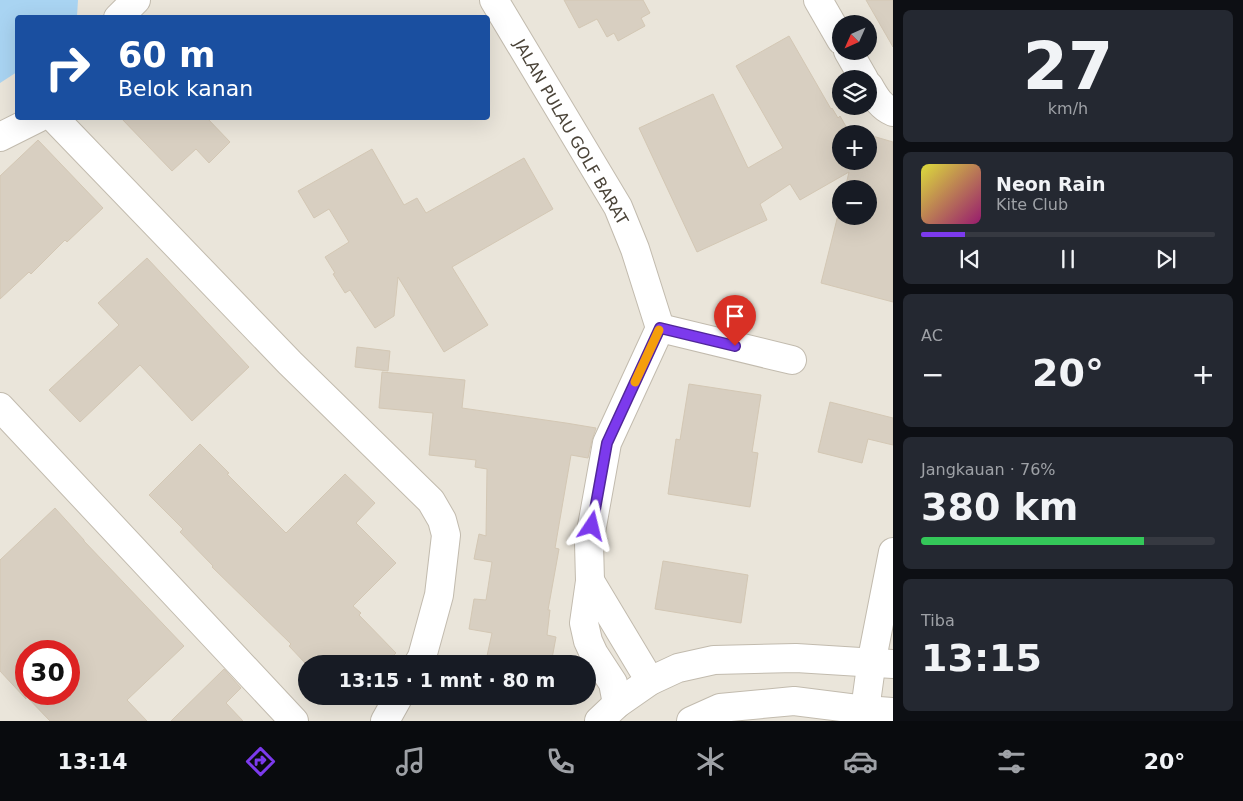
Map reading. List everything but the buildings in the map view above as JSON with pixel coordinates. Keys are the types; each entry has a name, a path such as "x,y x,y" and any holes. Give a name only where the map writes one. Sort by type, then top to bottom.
{"street":[{"path":"121,15 136,0"},
{"name":"JALAN PULAU GOLF BARAT","path":"494,0 618,206 635,250 660,328"},
{"path":"818,0 832,24"},
{"path":"877,99 886,109 893,112"},
{"path":"0,137 34,120"},
{"path":"56,120 290,363 431,502 442,520 446,535 439,595 422,655"},
{"path":"608,712 613,683 591,647 584,623 590,581 589,543 607,443 660,328 792,360"},
{"path":"0,407 294,721"},
{"path":"865,710 882,663 893,552"},
{"path":"590,581 650,681"},
{"path":"608,712 650,681 678,668 714,660 796,658 882,663"},
{"path":"691,721 720,708 794,701 893,712"},
{"path":"385,721 394,705"}],"shaded area":[{"path":"0,0 893,0 893,721 0,721"}],"water":[{"path":"0,0 78,0 77,15 15,15 15,73 0,83"}],"slow traffic":[{"path":"635,382 659,330"}],"route":[{"path":"592,526 607,443 660,328 735,346"}]}
